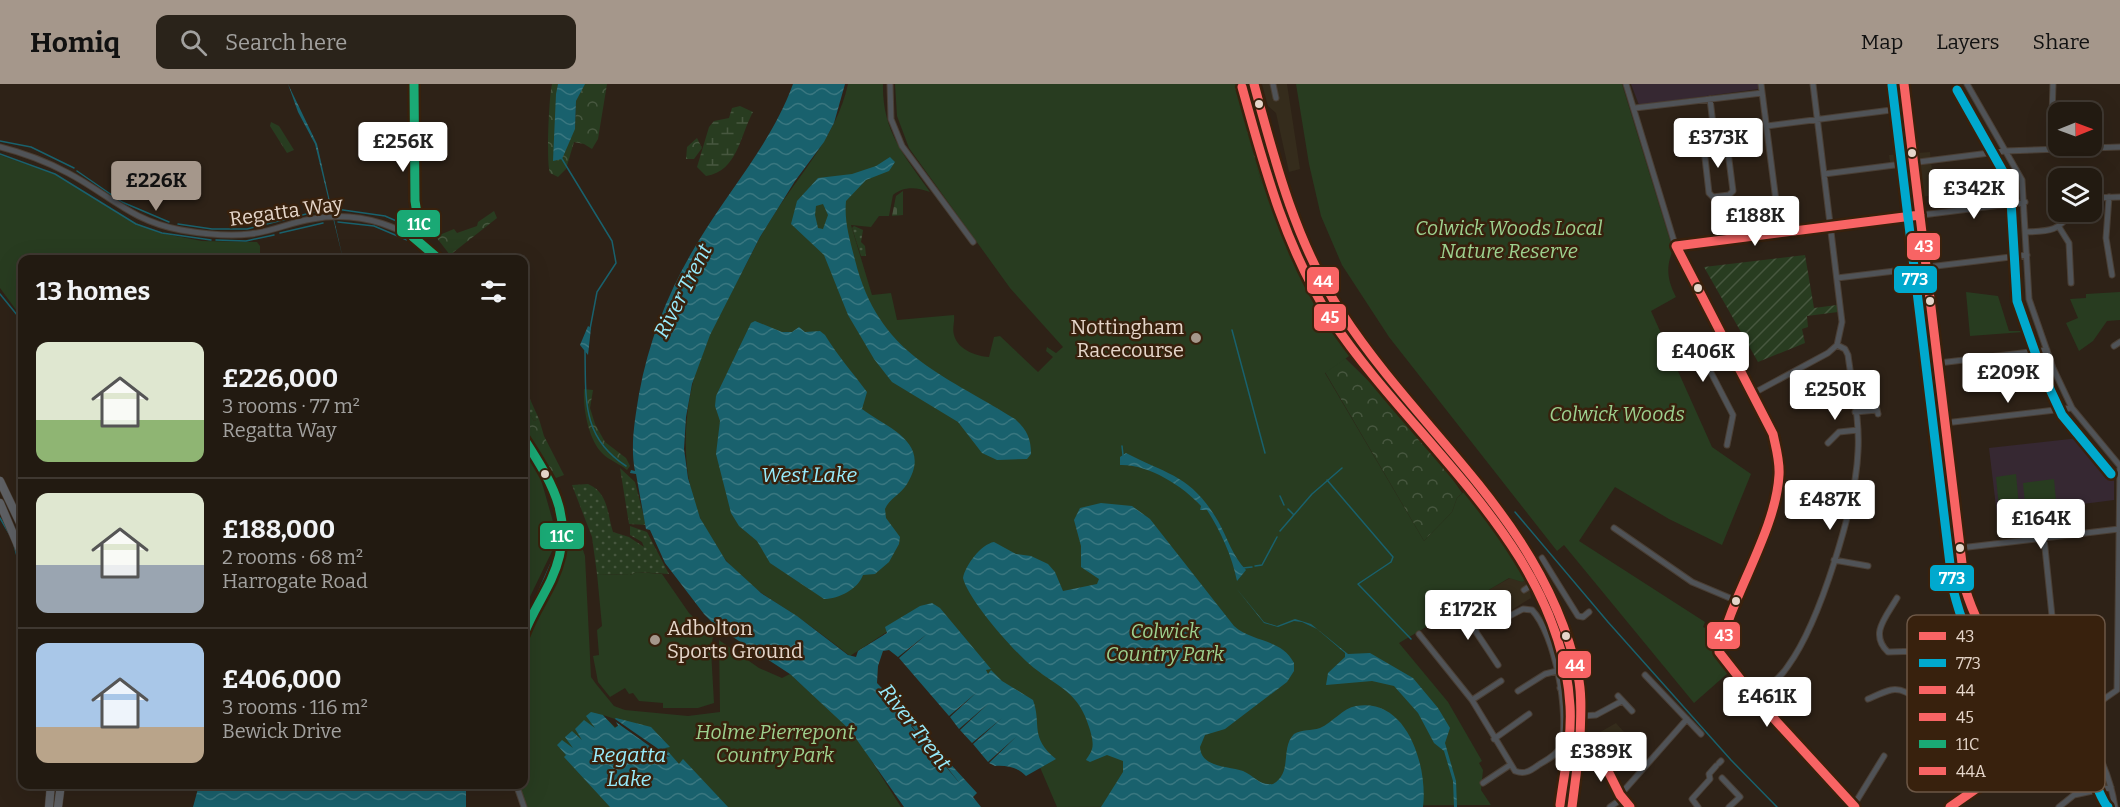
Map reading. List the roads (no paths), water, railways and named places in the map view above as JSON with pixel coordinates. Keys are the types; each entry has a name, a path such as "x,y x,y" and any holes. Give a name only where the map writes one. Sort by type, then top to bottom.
{"highway":[{"path":"0,481 18,519"},
{"path":"0,502 18,545"},
{"path":"48,807 50,789"},
{"path":"58,807 60,789"}],"main road":[{"path":"1254,84 1288,205 1309,256 1327,290 1361,341 1500,510 1544,579 1555,603 1572,647 1580,684 1582,716 1572,807"}],"street":[{"path":"413,237 418,226 415,201 414,84"},
{"path":"890,84 891,118 902,146 973,242"},
{"path":"1268,96 1275,96 1273,84"},
{"path":"1626,84 1676,246 1773,434 1778,456 1779,481 1773,506 1719,652 1723,661 1755,698 1855,806 1884,756"},
{"path":"1761,84 1780,232"},
{"path":"1752,394 1817,360 1837,345 1842,322 1813,84"},
{"path":"1904,84 1965,588 1974,615"},
{"path":"1967,84 2022,180 2029,299 2046,350 2072,408 2120,466 2118,684 2114,693 2105,699"},
{"path":"2053,84 2053,102"},
{"path":"1635,108 1762,93"},
{"path":"1710,99 1715,141"},
{"path":"1767,126 1907,108"},
{"path":"1722,140 1727,144 1732,191 1729,195 1713,197 1709,193 1704,149 1706,143 1715,141 1722,140"},
{"name":"Regatta Way","path":"0,147 46,162 137,217 183,231 213,235 252,234 326,217 370,219 413,237 435,255"},
{"path":"2102,148 2120,147"},
{"path":"1824,174 2005,151 2048,149"},
{"path":"2102,197 2120,197"},
{"path":"2109,197 2106,234 2112,272 2120,269"},
{"path":"1676,246 2025,202"},
{"path":"2025,232 2049,231 2060,227 2063,222"},
{"path":"2060,227 2069,243 2073,279"},
{"path":"1837,278 2027,255"},
{"path":"1671,336 1683,356 1705,361 1733,415 1727,445"},
{"path":"2114,346 2118,340"},
{"path":"1755,698 1779,677 1793,660 1834,560 1857,473 1858,430 1848,355 1845,349 1837,345"},
{"path":"1705,361 1707,356 1726,346"},
{"path":"1939,363 2046,350"},
{"path":"1945,423 2072,408"},
{"path":"1855,412 1877,410"},
{"path":"1828,443 1839,432 1858,430"},
{"path":"528,445 555,489 565,529 557,567 528,626"},
{"path":"1614,528 1692,582 1737,601"},
{"path":"1960,548 2119,529"},
{"path":"2044,538 2052,615"},
{"path":"1543,559 1578,616 1583,617 1589,612"},
{"path":"1834,560 1868,566"},
{"path":"1524,590 1544,579"},
{"path":"1555,603 1565,598"},
{"path":"1897,598 1880,627 1878,636 1880,644 1888,652 1907,653"},
{"path":"1419,634 1472,700 1510,765 1515,771 1526,773 1559,750 1562,722 1560,688 1551,647 1532,610 1523,609 1495,626 1484,621 1471,601"},
{"path":"1484,621 1476,627 1476,632 1498,665"},
{"path":"1518,691 1545,674 1557,671"},
{"path":"1645,675 1701,734"},
{"path":"1472,700 1501,681"},
{"path":"1560,688 1580,684"},
{"path":"1868,699 1891,690 1902,690 1907,694"},
{"path":"1618,696 1632,711"},
{"path":"1582,716 1596,715 1622,701"},
{"path":"1494,739 1525,714"},
{"path":"1610,807 1687,719"},
{"path":"1580,744 1598,752 1630,807"},
{"path":"1698,807 1692,799 1710,779 1709,774 1719,764"},
{"path":"1485,780 1510,765"},
{"path":"2105,770 2115,807"},
{"path":"1722,778 1740,797 1729,807"},
{"path":"2105,788 2111,787"},
{"path":"518,789 524,807"},
{"path":"1950,807 1972,792"},
{"path":"2059,807 2074,795 2088,792"},
{"path":"2113,796 2120,795"}],"water":[{"path":"288,84 317,144 342,255 315,144 298,112"},
{"path":"558,84 585,84 576,101 575,129 562,159 553,161 556,94"},
{"name":"River Trent","path":"793,84 845,84 834,123 824,142 795,181 760,237 710,335 692,384 686,417 684,449 688,478 700,518 726,561 761,593 797,616 848,655 856,657 858,651 887,633 885,627 920,606 932,603 940,608 991,669 986,670 988,674 991,670 1002,681 1033,700 1039,737 1042,744 1056,759 1026,776 1012,768 989,763 1017,736 988,762 973,744 1002,718 972,743 960,730 989,703 959,729 950,717 977,692 949,716 899,658 927,634 898,657 889,650 883,651 878,666 877,683 915,722 911,726 931,750 912,726 915,723 945,757 941,761 962,786 942,761 945,758 977,793 973,797 981,807 904,807 850,730 790,674 716,626 704,614 665,563 650,530 646,529 636,474 630,473 631,470 635,471 633,442 639,394 649,350 664,308 694,248 776,122"},
{"path":"890,157 895,162 889,171 866,180 846,201 849,238 866,292 880,318 896,340 916,358 1019,423 1030,443 1031,454 1027,459 997,460 982,453 958,422 892,382 874,359 848,315 824,255 791,224 797,201 818,178 852,174 876,166","holes":["823,204 828,215 823,229 818,228 815,215 816,206"]},
{"name":"West Lake","path":"755,321 782,332 792,332 799,327 805,332 820,331 825,335 867,392 862,409 904,438 911,447 914,457 914,469 907,484 885,509 886,518 900,537 899,544 889,562 875,574 863,575 857,585 836,597 824,599 770,563 757,541 739,526 731,513 716,454 720,421 715,406 716,396 751,323"},
{"path":"588,326 591,328 588,355 580,345"},
{"path":"1126,453 1178,478 1198,494 1218,521 1234,553 1246,570 1237,581 1225,544 1207,510 1200,510 1201,506 1194,498 1153,472 1120,465 1120,457"},
{"path":"1101,503 1132,506 1150,519 1234,626 1282,649 1294,663 1294,671 1287,682 1225,729 1205,735 1200,747 1205,759 1210,763 1243,771 1264,784 1273,784 1283,774 1288,746 1294,734 1320,728 1351,707 1374,706 1389,712 1411,738 1422,774 1423,807 1101,807 1123,772 1123,761 1107,755 1090,762 1086,760 1093,747 1089,727 1080,706 1068,692 1034,668 1005,639 974,599 963,578 974,556 994,542 1016,554 1031,556 1048,564 1055,572 1063,591 1097,584 1099,579 1081,567 1081,546 1074,520 1080,508"},
{"path":"1236,588 1264,622 1277,626 1295,619 1311,624 1348,654 1370,653 1413,678 1438,708 1450,728 1445,743 1456,781 1457,807 1454,807 1453,781 1444,751 1434,743 1418,713 1394,686 1372,681 1326,685 1328,673 1345,657 1345,653 1317,629 1302,622 1294,621 1278,627 1264,623"},
{"name":"Regatta Lake","path":"591,712 603,715 615,728 618,725 613,720 616,718 651,727 670,747 665,748 679,764 683,759 728,807 610,807 564,757 566,755 557,745 562,740 573,748 565,737 572,731 582,740 575,729 584,720 595,728 586,716"},
{"path":"198,789 466,789 466,807 193,807"}],"waterway":[{"path":"336,209 385,216 408,226 410,218 410,132"},
{"path":"0,141 31,147 74,168"},
{"path":"0,154 55,174 136,224 162,233 211,240"},
{"path":"562,159 612,241 616,263 597,292 590,329"},
{"path":"77,171 122,202 169,222"},
{"path":"178,224 212,229 247,229 322,210"},
{"path":"338,222 374,226 407,240"},
{"path":"280,233 323,223"},
{"path":"216,240 246,241 274,235"},
{"path":"413,243 429,255"},
{"path":"0,294 18,316"},
{"path":"1232,330 1265,453"},
{"path":"585,351 589,415 601,442 611,455 626,466"},
{"path":"1122,446 1123,455"},
{"path":"528,452 541,473"},
{"path":"1280,531 1312,494 1342,468"},
{"path":"543,477 554,499"},
{"path":"1327,480 1393,557 1391,562 1358,584 1411,639"},
{"path":"1280,496 1284,505"},
{"path":"1288,509 1293,514"},
{"path":"1515,512 1608,622 1731,760 1777,807"},
{"path":"528,615 556,552 559,515"},
{"path":"0,518 10,535"},
{"path":"1255,566 1262,565 1277,537"},
{"path":"14,545 18,560"},
{"path":"1243,568 1252,567"}],"place":[{"name":"Nottingham Racecourse","path":"1196,338"},
{"name":"Adbolton Sports Ground","path":"655,640"}],"park label":[{"name":"Colwick Woods Local Nature Reserve","path":"1509,240"},
{"name":"Colwick Woods","path":"1617,414"},
{"name":"Colwick Country Park","path":"1165,642"},
{"name":"Holme Pierrepont Country Park","path":"775,744"}]}
